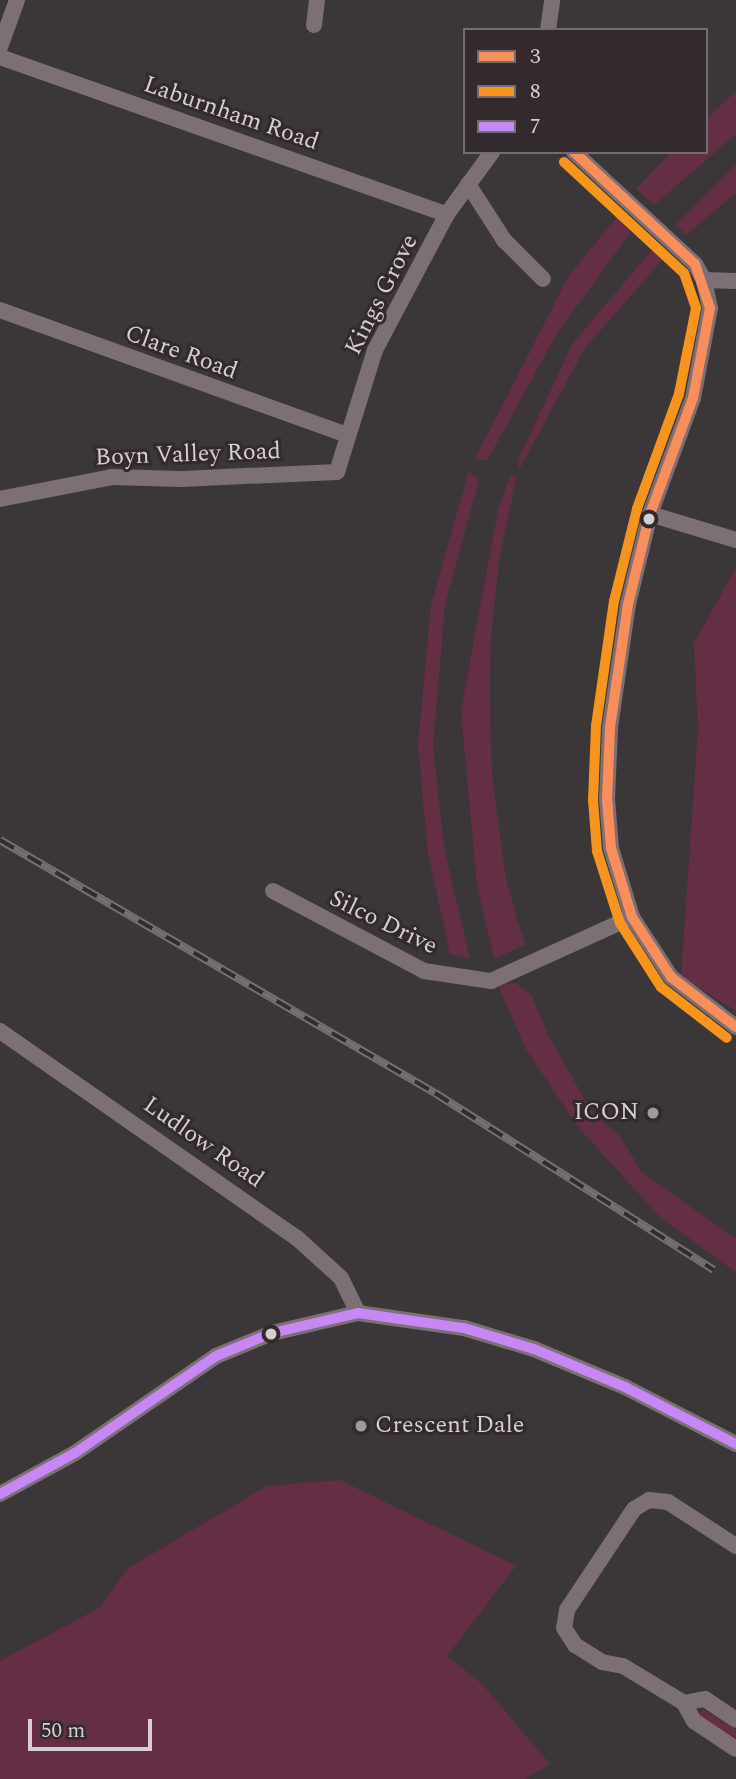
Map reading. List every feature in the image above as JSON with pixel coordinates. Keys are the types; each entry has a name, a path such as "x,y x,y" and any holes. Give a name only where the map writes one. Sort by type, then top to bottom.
{"street":[{"path":"0,47 17,0"},
{"path":"314,25 317,0"},
{"path":"548,28 552,0"},
{"name":"Laburnham Road","path":"0,57 447,214"},
{"name":"Kings Grove","path":"337,472 375,351 447,214 490,154"},
{"path":"576,154 673,241 704,280 710,308 693,398 650,514 628,604 610,728 607,799 611,848 632,917 671,977 736,1027"},
{"path":"468,184 504,240 542,279"},
{"path":"704,280 736,281"},
{"name":"Clare Road","path":"0,310 347,435"},
{"name":"Boyn Valley Road","path":"0,499 112,477 181,479 337,472"},
{"path":"650,514 736,540"},
{"name":"Silco Drive","path":"273,891 424,971 491,981 632,917"},
{"name":"Ludlow Road","path":"0,1031 297,1238 341,1278 358,1313"},
{"path":"0,1494 75,1454 216,1356 272,1333 358,1313 464,1328 534,1349 625,1387 736,1444"},
{"path":"736,1546 668,1502 649,1500 634,1509 567,1610 564,1628 575,1645 602,1662 623,1666 684,1703 694,1721 736,1749"},
{"path":"684,1703 705,1699 736,1720"}],"shaded area":[{"path":"736,91 736,134 654,205 636,189 670,154 708,154 708,117"},
{"path":"736,165 736,193 686,235 676,225"},
{"path":"618,216 630,233 556,335 488,459 474,461 568,277"},
{"path":"652,250 663,259 585,348 519,470 518,460 573,343"},
{"path":"469,471 479,480 445,604 433,747 444,847 470,959 450,954 428,853 418,746 431,605"},
{"path":"517,475 499,561 491,637 490,703 492,775 506,879 525,945 494,959 477,885 461,711 498,510 510,476"},
{"path":"736,568 736,1011 681,977 698,729 694,643"},
{"path":"516,983 532,996 550,1039 594,1115 619,1135 642,1172 736,1239 736,1272 662,1219 578,1127 526,1049 498,986"},
{"path":"340,1480 516,1566 447,1656 482,1684 550,1764 526,1779 0,1779 0,1661 101,1607 127,1569 267,1486"},
{"path":"703,1709 736,1730 736,1741 698,1717"}],"railway":[{"path":"0,840 435,1093 714,1270"}],"transit line":[{"name":"3","path":"576,154 695,264 710,308 693,398 650,514 628,604 610,728 607,799 611,848 632,917 671,977 736,1027"},
{"name":"8","path":"564,162 684,273 696,308 679,394 637,509 614,601 596,726 593,800 597,851 620,923 661,987 727,1038"},
{"name":"7","path":"0,1494 75,1453 216,1356 272,1333 358,1313 464,1328 534,1349 625,1387 736,1444"}],"place":[{"name":"ICON","path":"653,1113"},
{"name":"Crescent Dale","path":"361,1426"}]}
